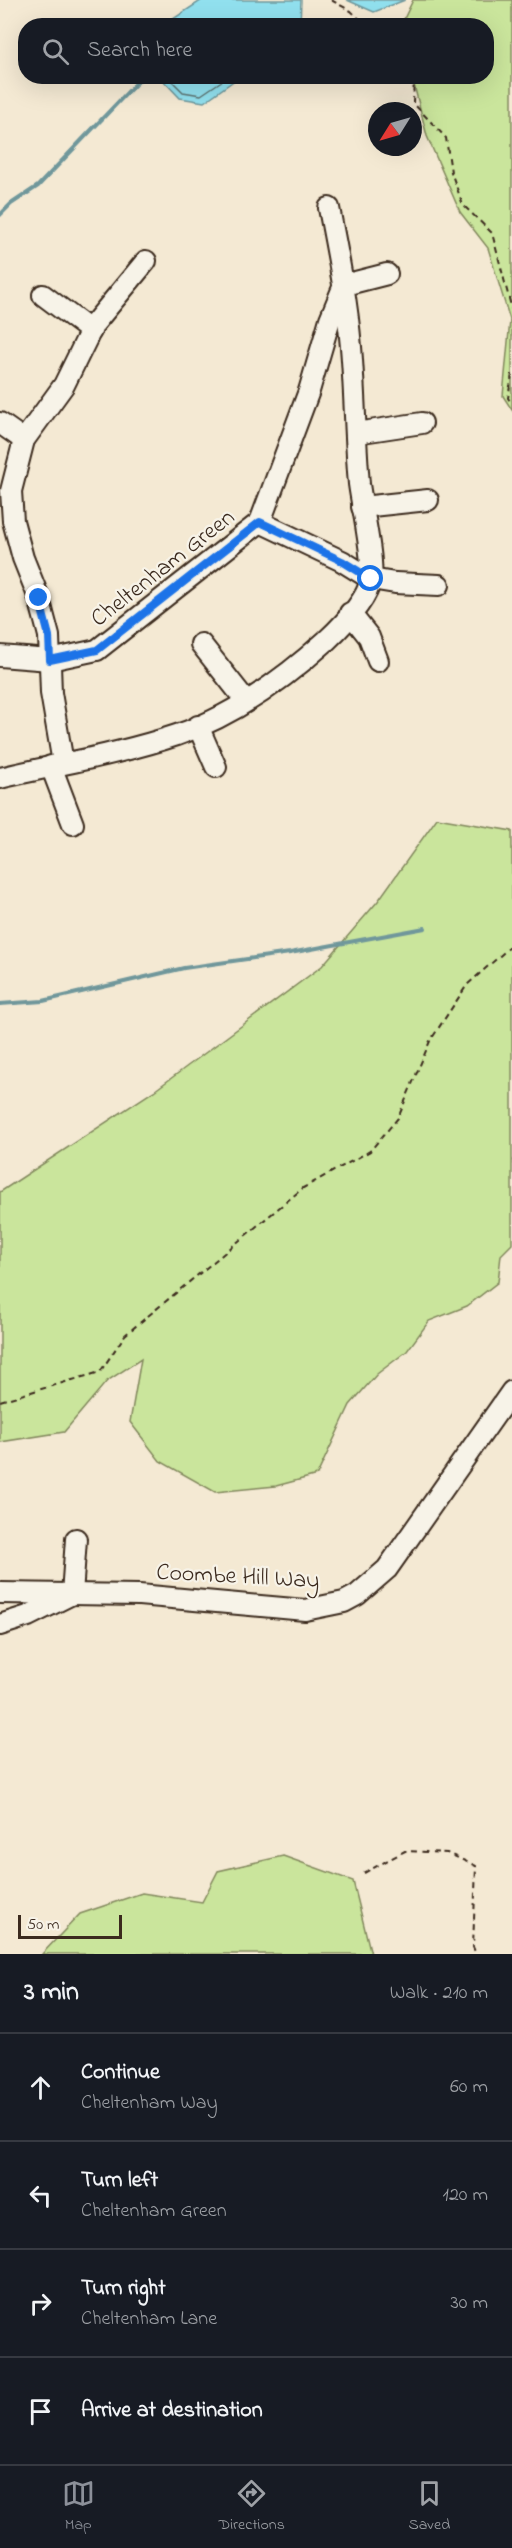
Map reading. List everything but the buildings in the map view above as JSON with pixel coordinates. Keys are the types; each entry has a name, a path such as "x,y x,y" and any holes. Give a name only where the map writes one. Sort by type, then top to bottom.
{"street":[{"path":"0,778 122,750 198,726 246,701 308,657 351,613 367,590 371,579 362,507 351,348 344,285 329,208"},
{"path":"73,824 57,765 49,636 39,598 23,558 13,521 11,491 24,440 64,385 90,331 111,301 146,261"},
{"path":"344,285 387,274"},
{"name":"Cheltenham Green","path":"0,656 50,660 97,650 260,522 288,450 322,344 344,285"},
{"path":"43,295 90,331"},
{"path":"322,344 351,348"},
{"path":"0,423 24,440"},
{"path":"356,433 422,423"},
{"path":"362,507 428,500"},
{"path":"260,522 342,561 371,579 395,583 439,585"},
{"path":"351,613 369,637 378,661"},
{"path":"201,644 246,701"},
{"path":"198,726 216,767"},
{"name":"Coombe Hill Way","path":"6,1593 139,1595 305,1610 344,1602 357,1595 387,1569 512,1391"},
{"path":"72,1594 76,1539"},
{"name":"Coombe Hill Way","path":"6,1593 19,1605 9,1622"},
{"name":"Coombe Hill Way","path":"9,1622 72,1594"}],"path":[{"path":"331,0 358,18"},
{"path":"414,84 413,103 446,138 451,172 463,205 492,233 512,310"},
{"path":"512,374 508,398 512,404"},
{"path":"0,1401 100,1372 125,1335 303,1188 370,1151 398,1118 430,1041 467,985 512,945"},
{"path":"364,1873 405,1851 447,1853 476,1866 473,1947 476,1954"}],"green space":[{"path":"413,0 512,0 512,410 503,396 510,320 488,248 460,212 427,136 422,116 422,102 418,102 414,84 494,84 494,18 404,18"},
{"path":"437,818 512,831 512,1244 501,1255 498,1282 467,1306 429,1321 407,1351 377,1374 350,1405 317,1475 276,1486 215,1492 160,1461 130,1422 141,1359 107,1381 64,1432 0,1442 0,1192 154,1091 322,966 378,901"},
{"path":"283,1856 353,1881 371,1954 42,1954 80,1914 142,1893 202,1902 218,1871"}],"water":[{"path":"202,0 301,0 300,18 175,18"},
{"path":"347,0 405,0 374,12"},
{"path":"167,84 229,84 204,102 180,98"}],"waterway":[{"path":"0,215 11,204 38,186 135,84"},
{"path":"0,1004 43,1001 184,968 290,953 425,928"}],"route":[{"path":"39,598 49,636 50,660 97,650 173,593 260,522 324,555 342,561 371,579"}]}
